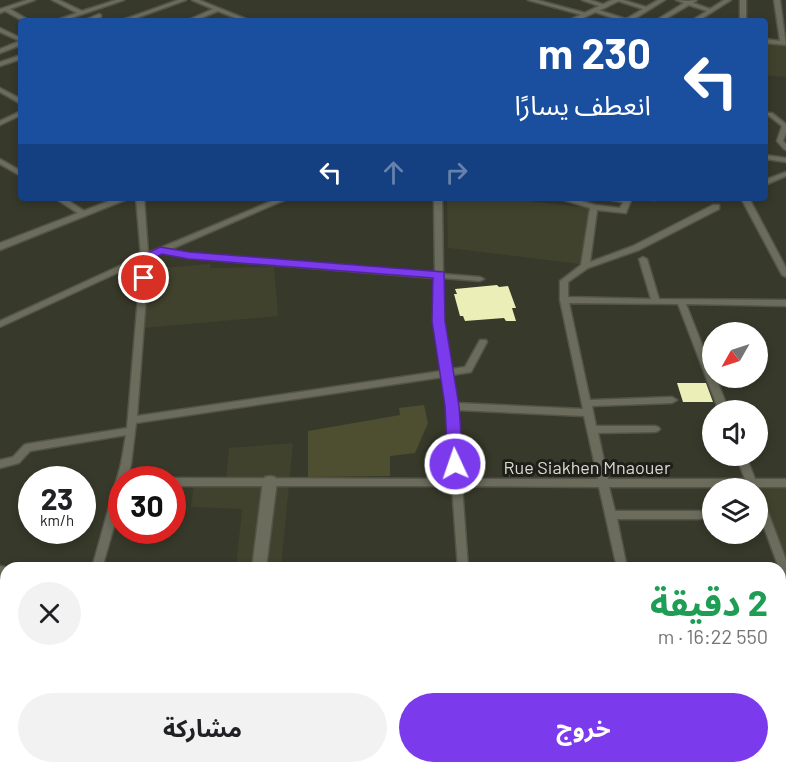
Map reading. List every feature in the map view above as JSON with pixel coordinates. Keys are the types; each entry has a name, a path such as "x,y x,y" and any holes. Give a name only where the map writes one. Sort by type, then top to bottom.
{"street":[{"path":"8,0 18,5"},
{"path":"3,10 32,0"},
{"path":"55,0 82,13"},
{"path":"132,18 183,0"},
{"path":"195,0 240,18"},
{"path":"531,0 586,14"},
{"path":"585,0 605,6"},
{"path":"577,18 618,0 647,9"},
{"path":"632,18 662,0"},
{"path":"678,0 692,2 708,12"},
{"path":"699,18 728,0"},
{"path":"742,0 743,18"},
{"path":"768,41 785,43 777,0"},
{"path":"66,18 116,1"},
{"path":"663,18 692,2"},
{"path":"196,18 218,9"},
{"path":"3,10 20,18"},
{"path":"595,11 617,18"},
{"path":"707,18 708,12"},
{"path":"94,18 99,16"},
{"path":"0,30 18,40"},
{"path":"11,36 18,34"},
{"path":"0,51 18,43"},
{"path":"0,64 18,58"},
{"path":"0,90 18,99"},
{"path":"0,123 18,114"},
{"path":"768,114 786,117"},
{"path":"768,114 784,126 780,141 786,148"},
{"path":"768,157 786,160"},
{"path":"0,161 18,172"},
{"path":"768,182 786,174"},
{"path":"64,201 85,214"},
{"path":"2,244 118,201"},
{"path":"125,466 131,431 146,257 141,201"},
{"path":"0,324 160,250 278,201"},
{"path":"438,201 439,321 452,406 463,562"},
{"path":"576,201 594,207 623,211 627,201"},
{"path":"747,201 786,276"},
{"path":"585,266 594,207"},
{"path":"621,562 564,300 564,281 585,266 636,248 716,207"},
{"path":"160,250 189,256 480,279"},
{"path":"643,259 656,302"},
{"path":"564,300 786,303"},
{"path":"681,301 720,400"},
{"path":"132,420 468,370 483,342"},
{"path":"452,406 588,408 672,400"},
{"path":"593,430 655,429"},
{"path":"0,464 16,460 27,448 131,431"},
{"path":"260,562 270,481"},
{"name":"Rue Siakhen Mnaouer","path":"186,482 702,485"},
{"name":"Rue Siakhen Mnaouer","path":"768,485 786,483"},
{"path":"610,515 699,515"},
{"path":"768,526 782,562"},
{"path":"99,562 108,529"}],"shaded area":[{"path":"768,42 786,44 786,77 768,75"},
{"path":"447,201 528,201 589,208 580,264 448,248"},
{"path":"210,264 210,268 274,267 278,316 144,328 149,269"},
{"path":"424,405 428,423 415,453 390,456 390,476 308,477 308,431 400,415 399,408"},
{"path":"293,443 282,562 237,562 242,509 191,507 194,484 226,483 229,448"},
{"path":"786,488 786,559 768,512 768,489"}],"building":[{"path":"497,285 499,287 508,286 516,308 512,308 516,321 506,321 504,318 465,321 463,316 460,316 454,294 457,294 455,289"},
{"path":"677,383 702,383 702,388 708,388 712,400 702,400 702,402 683,402"},
{"path":"504,465 523,465 524,476 505,475"}],"route":[{"path":"144,278 146,257 160,250 189,256 440,275 439,321 452,406 455,464"}]}
